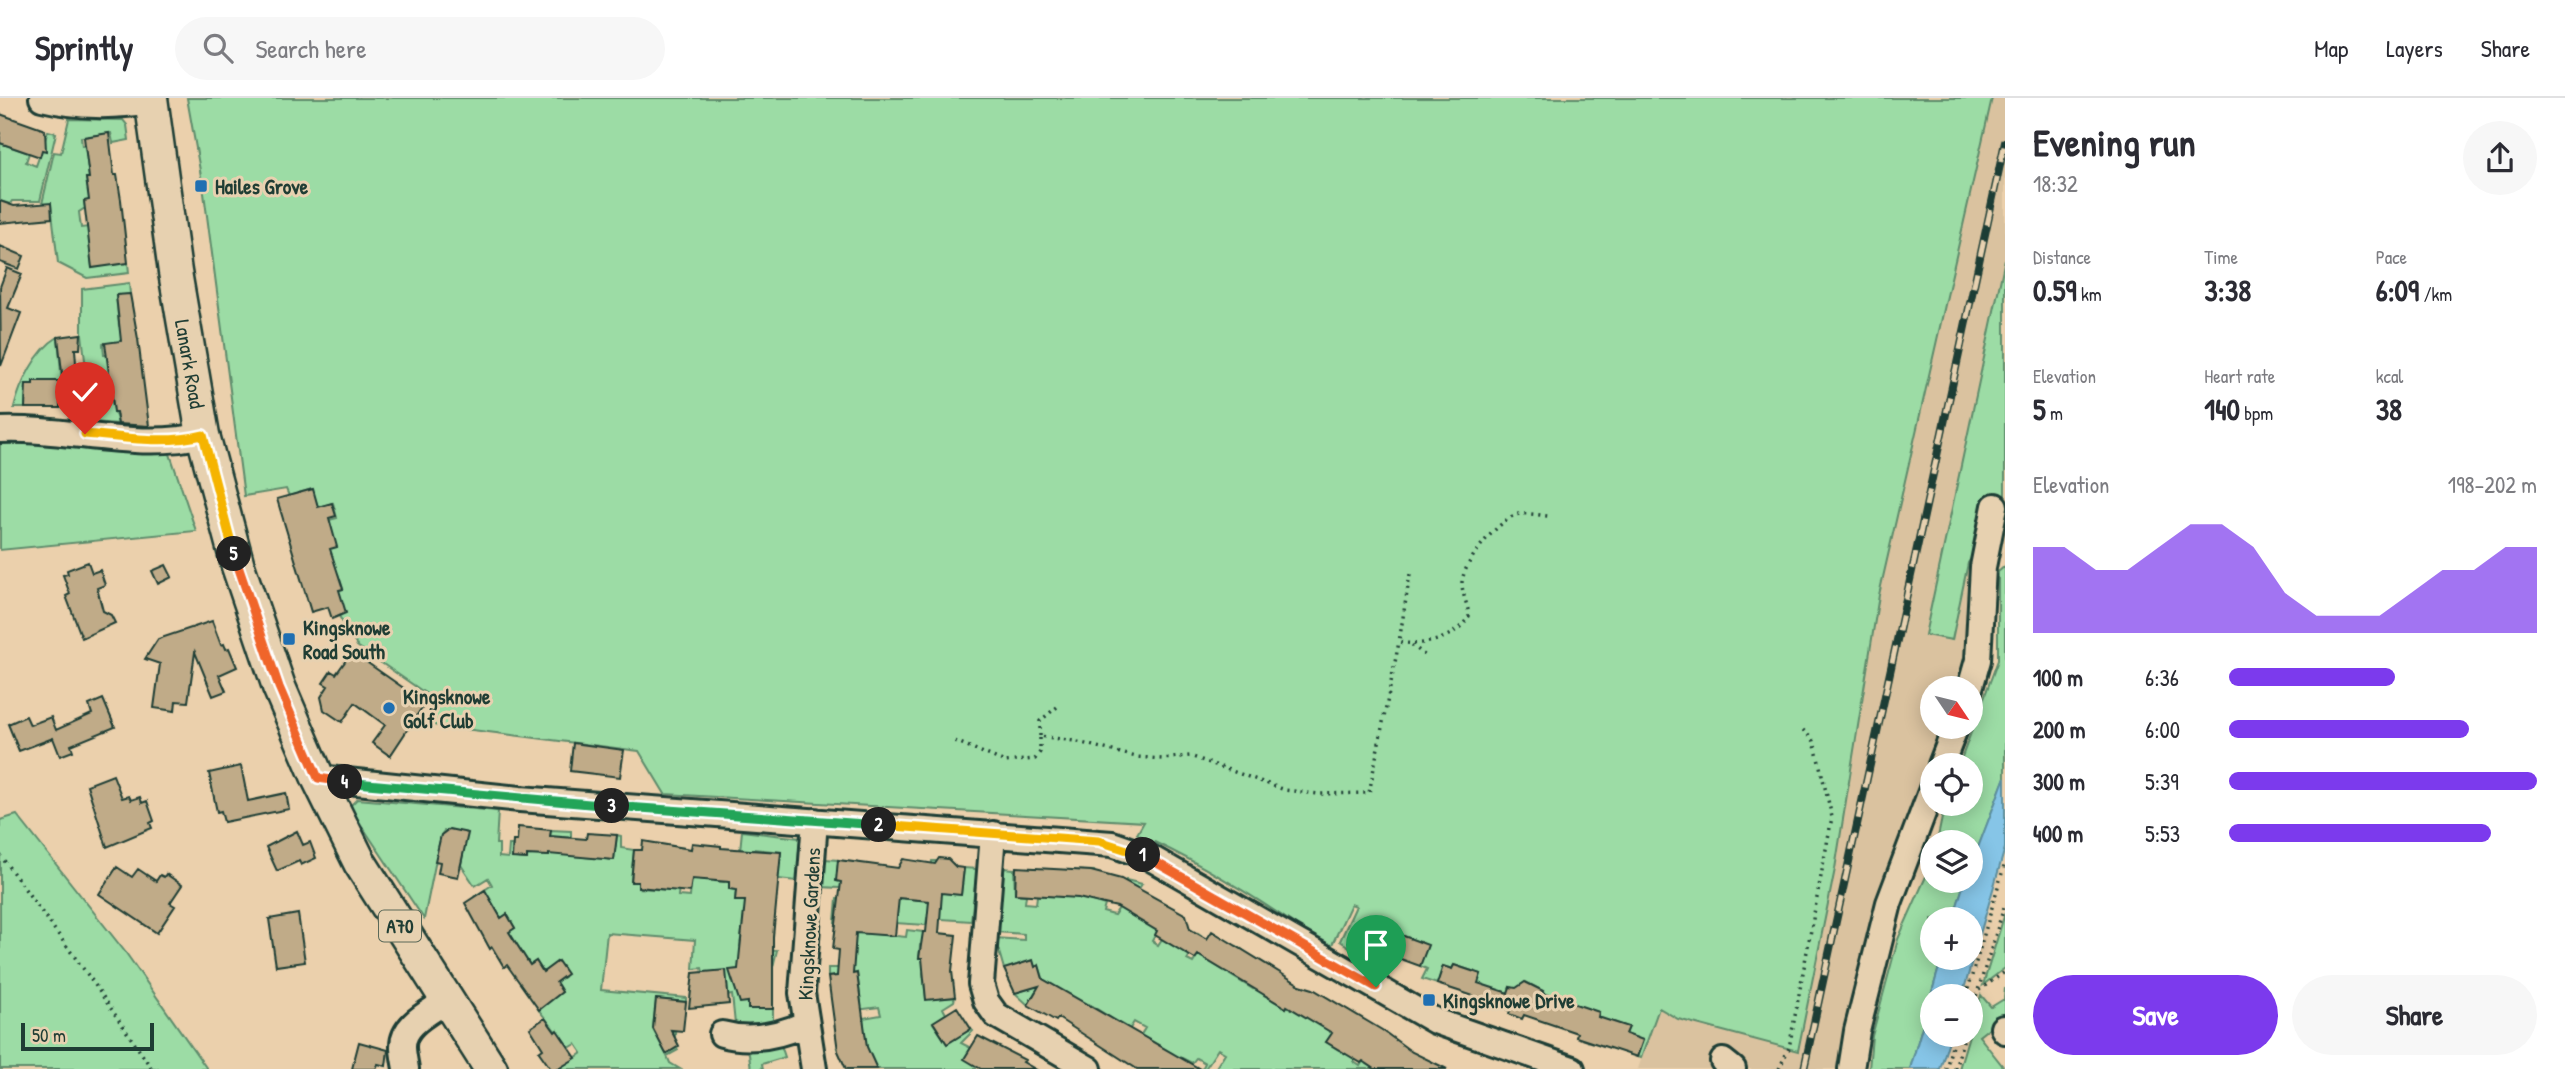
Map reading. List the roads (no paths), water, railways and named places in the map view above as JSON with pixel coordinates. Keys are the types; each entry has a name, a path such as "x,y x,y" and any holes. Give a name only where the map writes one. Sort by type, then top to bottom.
{"main road":[{"name":"Lanark Road","path":"151,100 175,272 203,435 238,566 279,687 318,778 360,863 491,1069"}],"street":[{"path":"42,98 75,105 104,106 151,100"},
{"path":"0,430 85,434 156,442 203,435"},
{"path":"1973,676 1978,660 1983,567 1995,506"},
{"path":"318,778 520,799 1099,841 1139,852 1435,1021 1572,1069"},
{"path":"1851,1069 1857,1031 1889,903 1922,816"},
{"name":"Kingsknowe Gardens","path":"814,1069 805,1024 803,962 815,821"},
{"path":"993,834 981,984 983,994 996,1015 1089,1069"},
{"path":"406,1069 402,1046 405,1034 414,1024 447,1000"},
{"path":"722,1034 756,1038 805,1024"}],"water":[{"path":"2005,777 2005,848 1983,924 1983,907 1957,907 1961,893 1983,893 1983,835"},
{"path":"1938,970 1970,970 1965,984 1934,984"},
{"path":"1920,1034 1920,1047 1947,1047 1940,1069 1910,1069"}],"railway":[{"path":"1804,1069 2005,142"}],"place":[{"name":"Hailes Grove","path":"201,186"},
{"name":"Kingsknowe Road South","path":"289,639"},
{"name":"Kingsknowe Golf Club","path":"389,708"},
{"name":"Kingsknowe Drive","path":"1429,1000"}]}
